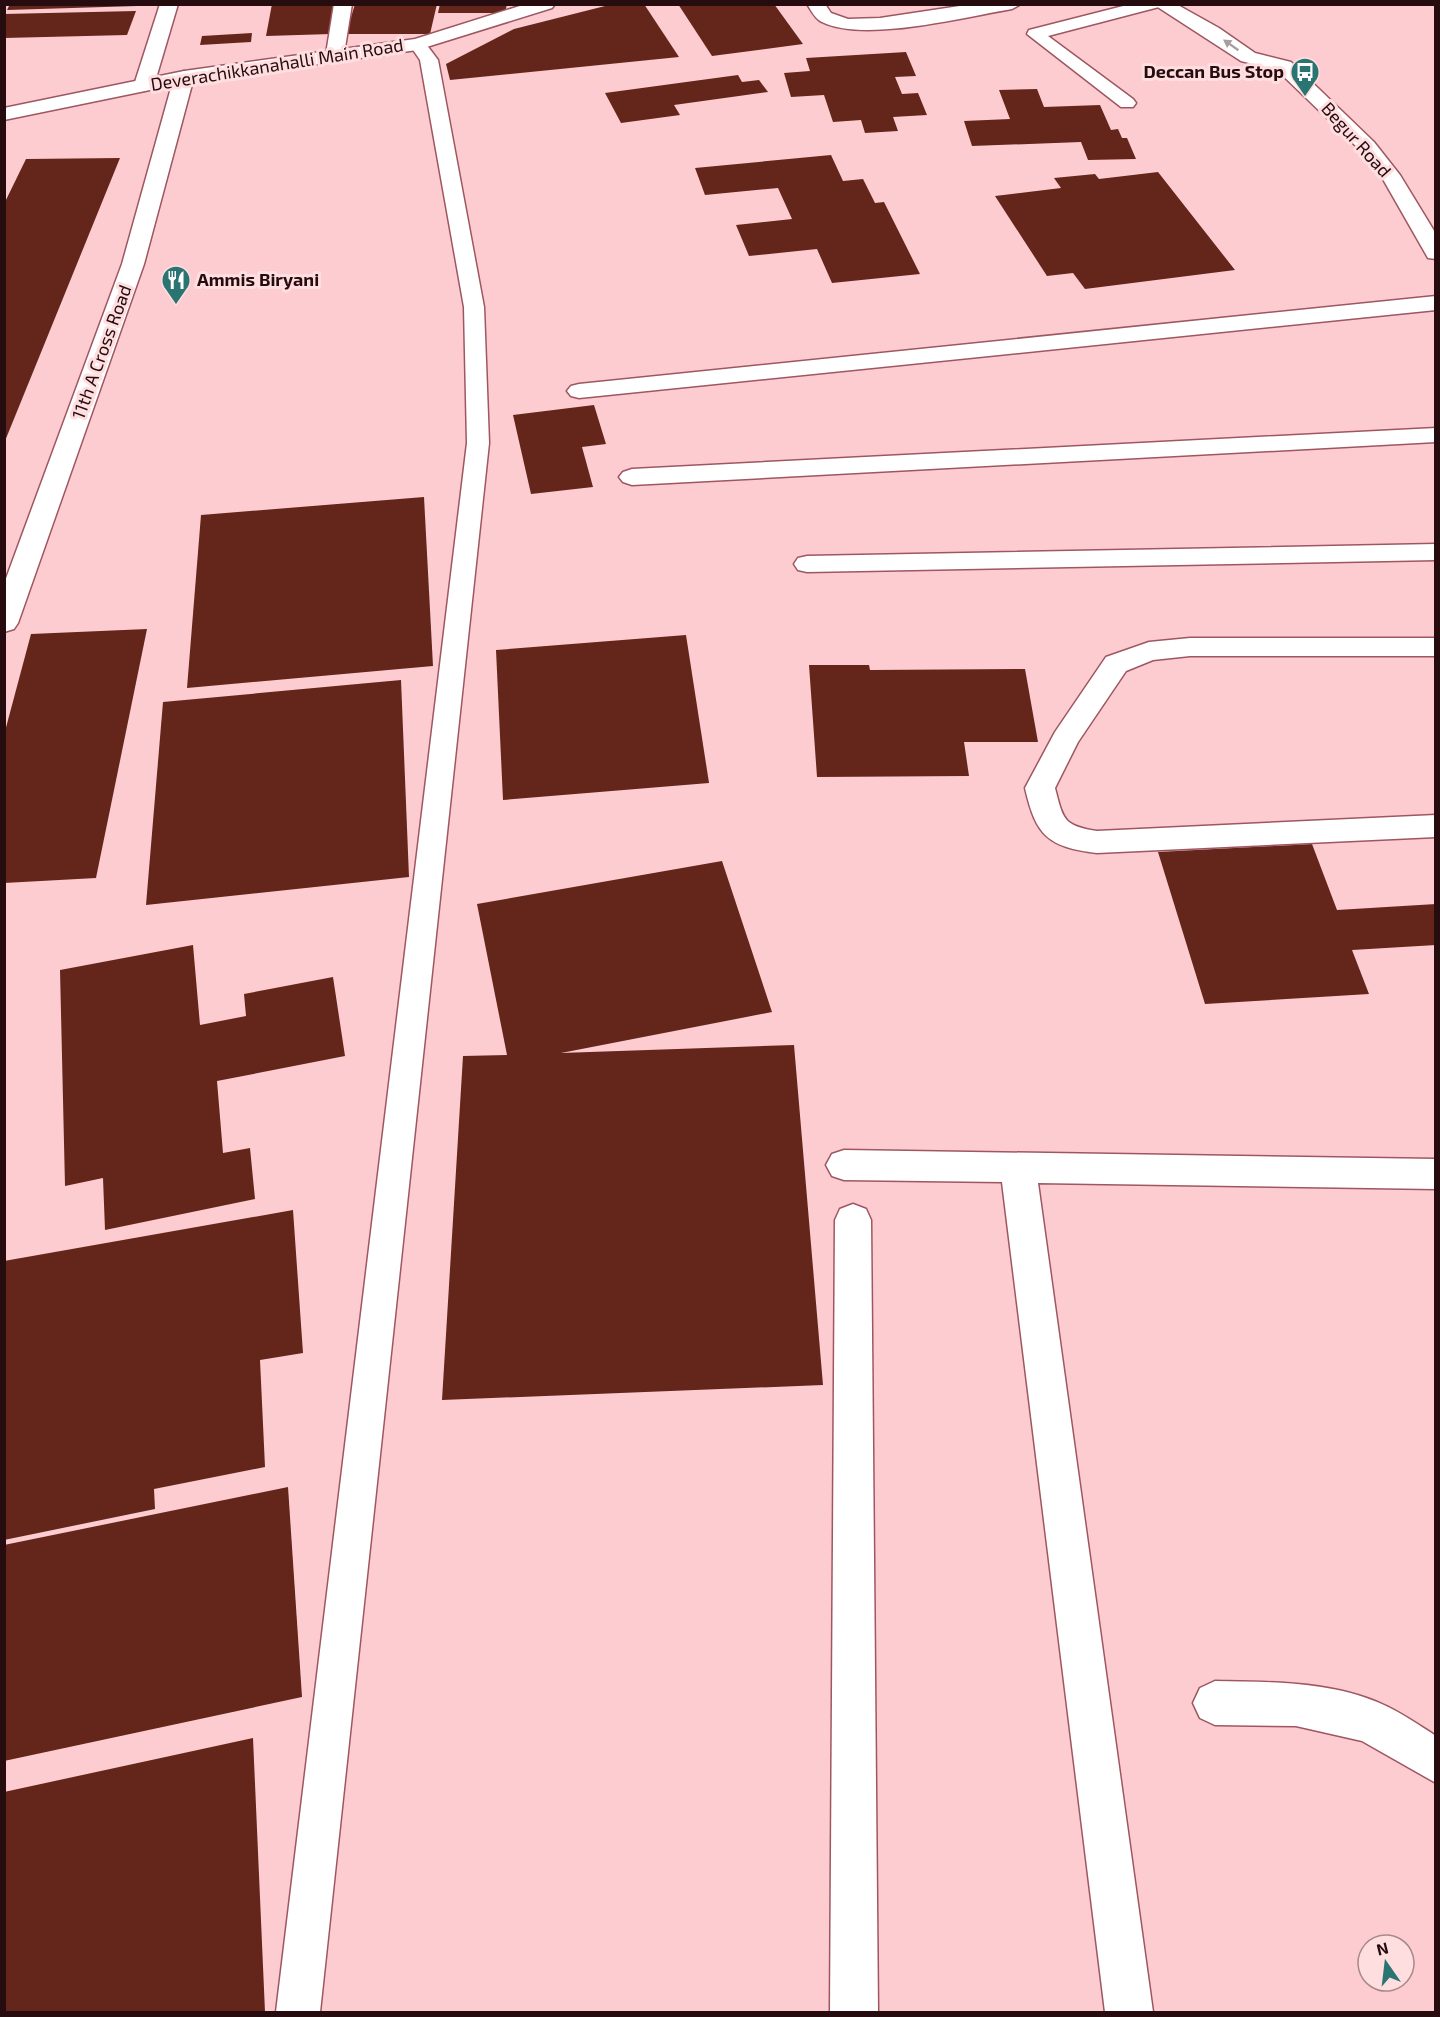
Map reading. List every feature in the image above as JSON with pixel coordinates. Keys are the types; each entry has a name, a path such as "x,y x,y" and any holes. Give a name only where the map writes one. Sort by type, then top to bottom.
{"street":[{"path":"144,85 169,4"},
{"path":"334,54 343,4"},
{"name":"Deverachikkanahalli Main Road","path":"5,115 184,77 417,44 546,4"},
{"path":"816,4 825,17 846,25 880,24 1012,4"},
{"name":"Begur Road","path":"1162,4 1212,32 1248,57 1284,66 1367,146 1393,179 1436,253"},
{"name":"Begur Road","path":"1271,45 1281,51 1284,66"},
{"name":"11th A Cross Road","path":"4,623 133,264 184,77"},
{"path":"579,391 1436,303"},
{"path":"632,477 1436,435"},
{"path":"807,564 1436,552"},
{"path":"1436,647 1190,647 1149,651 1116,664 1065,739 1040,788 1048,823 1068,838 1097,842 1436,826"},
{"path":"844,1165 1436,1174"},
{"path":"1018,1167 1129,2013"},
{"path":"853,1220 854,2013"},
{"path":"1215,1703 1296,1704 1370,1721 1436,1761"}],"lane":[{"path":"1127,103 1035,34 1153,4"},
{"path":"298,2013 478,443 474,307 429,60 417,44"}],"building":[{"path":"10,4 137,4 137,6 7,10"},
{"path":"272,4 334,4 331,34 266,36"},
{"path":"355,4 437,4 430,34 346,34"},
{"path":"440,4 507,4 505,13 438,13"},
{"path":"613,4 644,4 679,57 450,80 446,64 514,29"},
{"path":"678,4 774,4 803,44 712,56"},
{"path":"136,11 127,35 4,38 4,14"},
{"path":"252,33 251,42 200,45 202,36"},
{"path":"906,52 916,76 895,77 902,94 918,93 927,115 893,117 898,131 865,133 861,120 833,122 824,95 791,97 784,73 810,71 806,58"},
{"path":"738,75 742,82 759,80 768,92 674,105 680,115 621,123 605,93"},
{"path":"1037,89 1044,107 1100,105 1111,130 1118,129 1122,138 1127,138 1136,159 1088,160 1081,142 972,146 964,121 1010,119 999,90"},
{"path":"831,155 843,181 863,179 875,203 884,202 920,274 832,283 817,249 749,256 736,225 792,219 778,188 705,195 695,168"},
{"path":"120,158 4,441 4,204 26,159"},
{"path":"1158,172 1235,270 1085,289 1073,273 1047,276 995,196 1061,188 1054,178 1095,174 1099,179"},
{"path":"594,405 606,444 582,447 593,487 531,494 513,415"},
{"path":"424,497 433,666 187,688 201,515"},
{"path":"147,629 96,878 4,883 4,735 31,634"},
{"path":"686,635 709,783 503,800 496,650"},
{"path":"809,665 869,665 870,670 1025,669 1038,742 964,742 969,776 817,777"},
{"path":"401,680 409,877 146,905 163,702"},
{"path":"1312,844 1337,910 1436,904 1436,945 1352,950 1369,994 1205,1004 1158,852"},
{"path":"722,861 772,1012 561,1053 794,1045 823,1385 442,1400 463,1056 507,1055 477,904"},
{"path":"193,945 200,1025 246,1016 244,994 333,977 345,1056 217,1081 223,1153 250,1148 255,1199 105,1230 103,1178 65,1186 60,970"},
{"path":"293,1210 303,1353 260,1360 265,1467 154,1489 155,1509 4,1540 4,1261"},
{"path":"288,1487 302,1697 4,1761 4,1545"},
{"path":"253,1738 265,2012 4,2012 4,1792"}],"place":[{"name":"Deccan Bus Stop","path":"1305,98"},
{"name":"Ammis Biryani","path":"176,306"}]}
